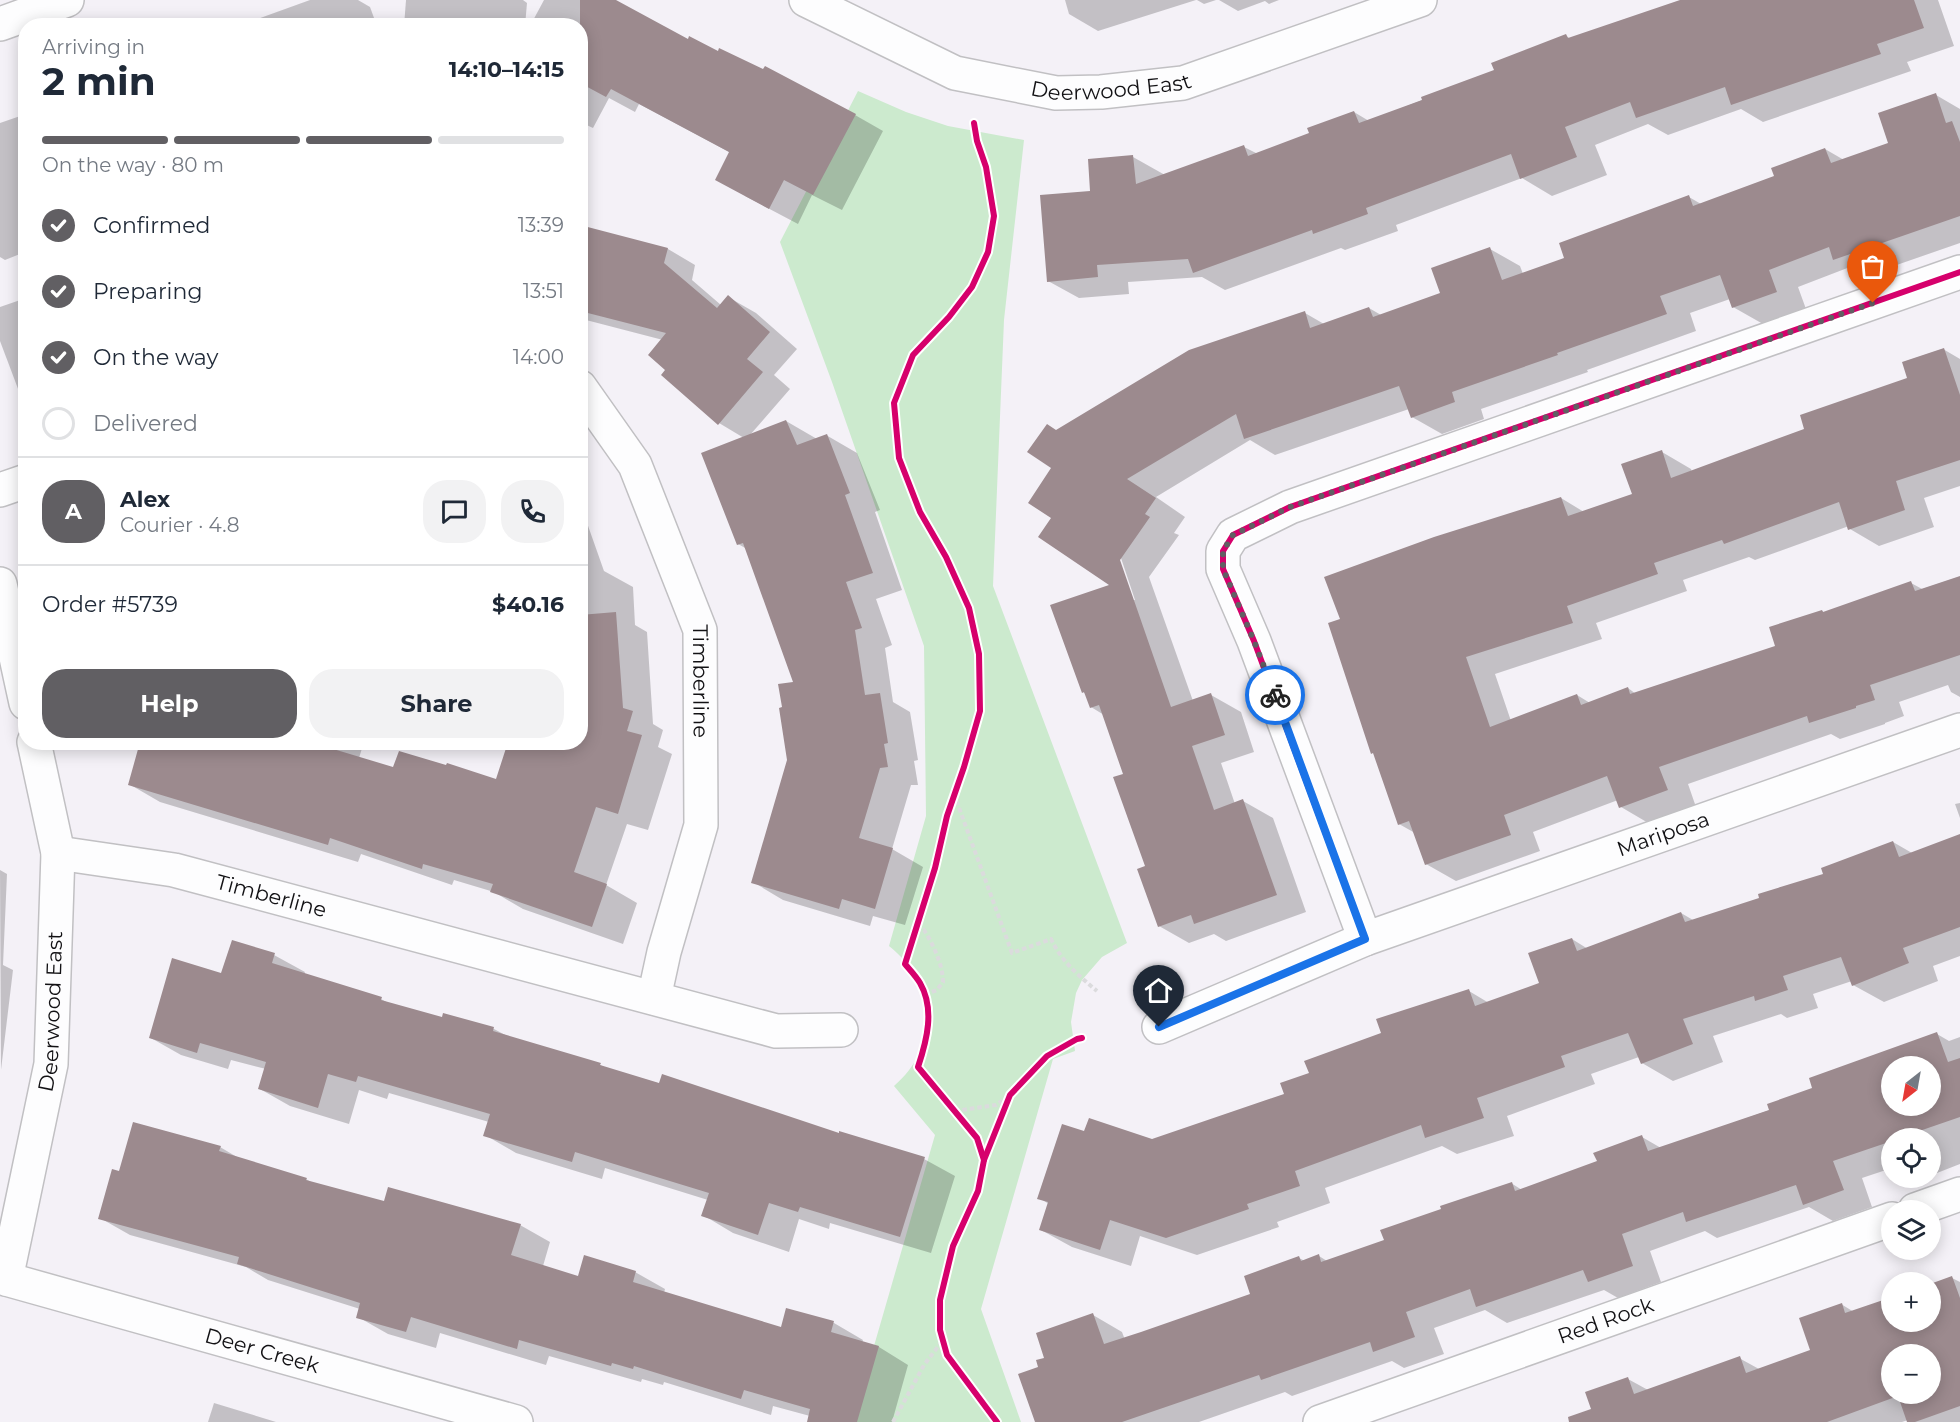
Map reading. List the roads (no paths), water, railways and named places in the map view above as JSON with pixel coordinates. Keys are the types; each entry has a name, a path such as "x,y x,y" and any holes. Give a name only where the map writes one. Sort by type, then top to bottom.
{"street":[{"path":"0,24 67,0"},
{"name":"Deerwood East","path":"806,0 955,73 1056,93 1101,92 1183,82 1420,0"},
{"path":"1365,939 1254,641 1223,569 1223,551 1233,535 1290,507 1960,272"},
{"name":"Timberline","path":"588,398 635,465 700,630 701,825 664,952 654,998"},
{"path":"0,490 18,484"},
{"path":"0,584 18,667"},
{"name":"Mariposa","path":"1159,1027 1365,939 1960,730"},
{"name":"Deerwood East","path":"2,1279 51,1064 58,853 36,750"},
{"name":"Timberline","path":"58,853 174,870 776,1031 841,1030"},
{"path":"1941,1201 1960,1194"},
{"name":"Red Rock","path":"1320,1422 1881,1223"},
{"name":"Deer Creek","path":"2,1279 516,1422"}]}
